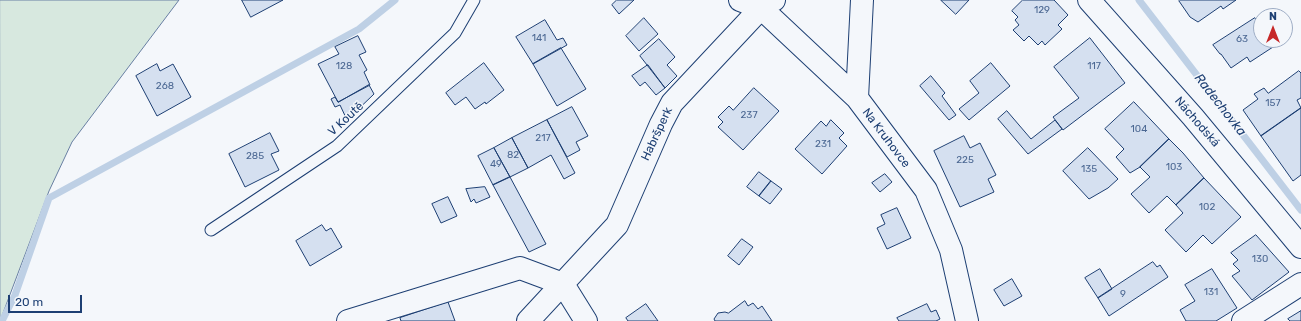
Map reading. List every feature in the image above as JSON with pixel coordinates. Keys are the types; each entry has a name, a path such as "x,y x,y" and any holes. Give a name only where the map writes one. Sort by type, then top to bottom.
{"street":[{"name":"Na Kruhovce","path":"740,0 767,4 856,98 926,190 951,250 967,321"},
{"path":"856,98 862,0"},
{"name":"Náchodská","path":"1089,0 1193,117 1301,247"},
{"name":"Habršperk","path":"528,321 617,225 661,124 672,103 767,4"},
{"path":"348,321 520,268 563,284 586,321"},
{"path":"1243,321 1301,284"}],"lane":[{"name":"V Koutě","path":"211,230 337,146 455,33 474,0"}],"shaded area":[{"path":"0,0 179,0 72,142 49,191 0,321"}],"building":[{"path":"242,0 283,0 251,17"},
{"path":"617,0 634,0 619,14 612,5"},
{"path":"941,0 969,0 956,14"},
{"path":"1023,0 1054,0 1068,15 1058,25 1062,29 1045,45 1042,41 1038,45 1029,36 1024,41 1013,30 1019,25 1015,20 1018,17 1012,11"},
{"path":"1236,0 1223,9 1221,6 1198,22 1190,17 1179,1"},
{"path":"644,18 658,34 639,51 626,36"},
{"path":"1253,19 1253,48 1271,48 1250,62 1247,57 1231,68 1213,45"},
{"path":"545,20 557,40 563,38 567,45 533,64 516,37"},
{"path":"358,36 366,52 359,55 367,70 364,72 370,85 338,102 318,64 339,54 335,47"},
{"path":"1090,38 1125,83 1063,130 1053,117 1079,98 1054,67"},
{"path":"659,39 675,57 667,65 677,76 665,88 640,56"},
{"path":"561,48 586,89 557,106 533,64"},
{"path":"484,63 504,90 486,104 485,102 475,109 466,97 455,105 446,93"},
{"path":"991,63 1010,86 969,120 959,109 979,93 970,81"},
{"path":"157,64 160,71 173,64 191,97 157,116 136,76"},
{"path":"648,65 665,88 656,95 645,82 640,86 632,76"},
{"path":"1299,71 1301,73 1301,98 1297,100 1301,108 1261,136 1243,110 1258,99 1254,94 1264,88 1268,93"},
{"path":"931,76 945,93 942,96 956,115 949,120 920,86"},
{"path":"369,85 374,94 347,120 340,105 335,107 331,99 335,97 338,102"},
{"path":"754,88 779,111 743,150 718,127 723,122 718,117 729,106 733,110"},
{"path":"1134,102 1169,139 1140,167 1130,173 1116,157 1124,149 1105,129"},
{"path":"572,107 588,136 576,142 580,150 567,157 547,120"},
{"path":"1301,108 1301,175 1293,181 1261,136"},
{"path":"1007,111 1031,139 1055,120 1062,129 1028,154 998,119"},
{"path":"547,120 575,173 564,179 551,155 528,168 512,138"},
{"path":"831,120 844,133 839,138 847,146 822,174 795,149 821,121 826,126"},
{"path":"270,133 279,151 271,154 279,170 245,187 229,154"},
{"path":"964,136 970,148 980,143 996,175 988,179 994,192 960,207 934,151"},
{"path":"512,138 528,168 510,177 494,148"},
{"path":"1169,139 1204,178 1176,205 1167,196 1149,213 1131,194 1150,177 1140,167"},
{"path":"494,148 510,177 493,185 478,156"},
{"path":"1088,148 1118,179 1108,188 1089,199 1063,171"},
{"path":"759,172 771,181 759,196 747,187"},
{"path":"885,174 892,182 880,192 872,183"},
{"path":"510,177 546,244 529,252 493,185"},
{"path":"1204,178 1241,217 1212,244 1203,235 1186,252 1165,230 1183,213 1176,205"},
{"path":"771,181 782,189 770,204 759,196"},
{"path":"485,187 490,197 476,203 474,199 471,202 466,189"},
{"path":"448,197 457,216 441,223 432,204"},
{"path":"897,208 911,238 887,249 877,228 885,224 881,215"},
{"path":"322,225 326,231 331,228 342,247 310,266 296,241"},
{"path":"1256,235 1289,272 1252,300 1232,276 1240,271 1233,264 1238,260 1231,253"},
{"path":"742,239 753,247 739,265 728,256"},
{"path":"1153,262 1157,267 1160,265 1168,277 1109,316 1098,298"},
{"path":"1100,269 1112,289 1098,298 1085,278"},
{"path":"1212,269 1237,308 1216,321 1186,321 1180,310 1195,301 1185,285"},
{"path":"1012,279 1022,296 1004,306 994,290"},
{"path":"745,301 748,306 753,303 758,309 762,306 772,321 715,321 714,319 718,313 728,313"},
{"path":"448,302 455,321 401,321 400,318"},
{"path":"646,304 658,321 628,321 626,318"},
{"path":"927,304 931,312 936,310 940,319 936,321 899,321 897,318"},
{"path":"1301,311 1301,321 1290,321 1288,319"}],"waterway":[{"path":"2,321 15,295 49,198 359,29 395,0"},
{"name":"Radechovka","path":"1139,0 1301,210"}]}
